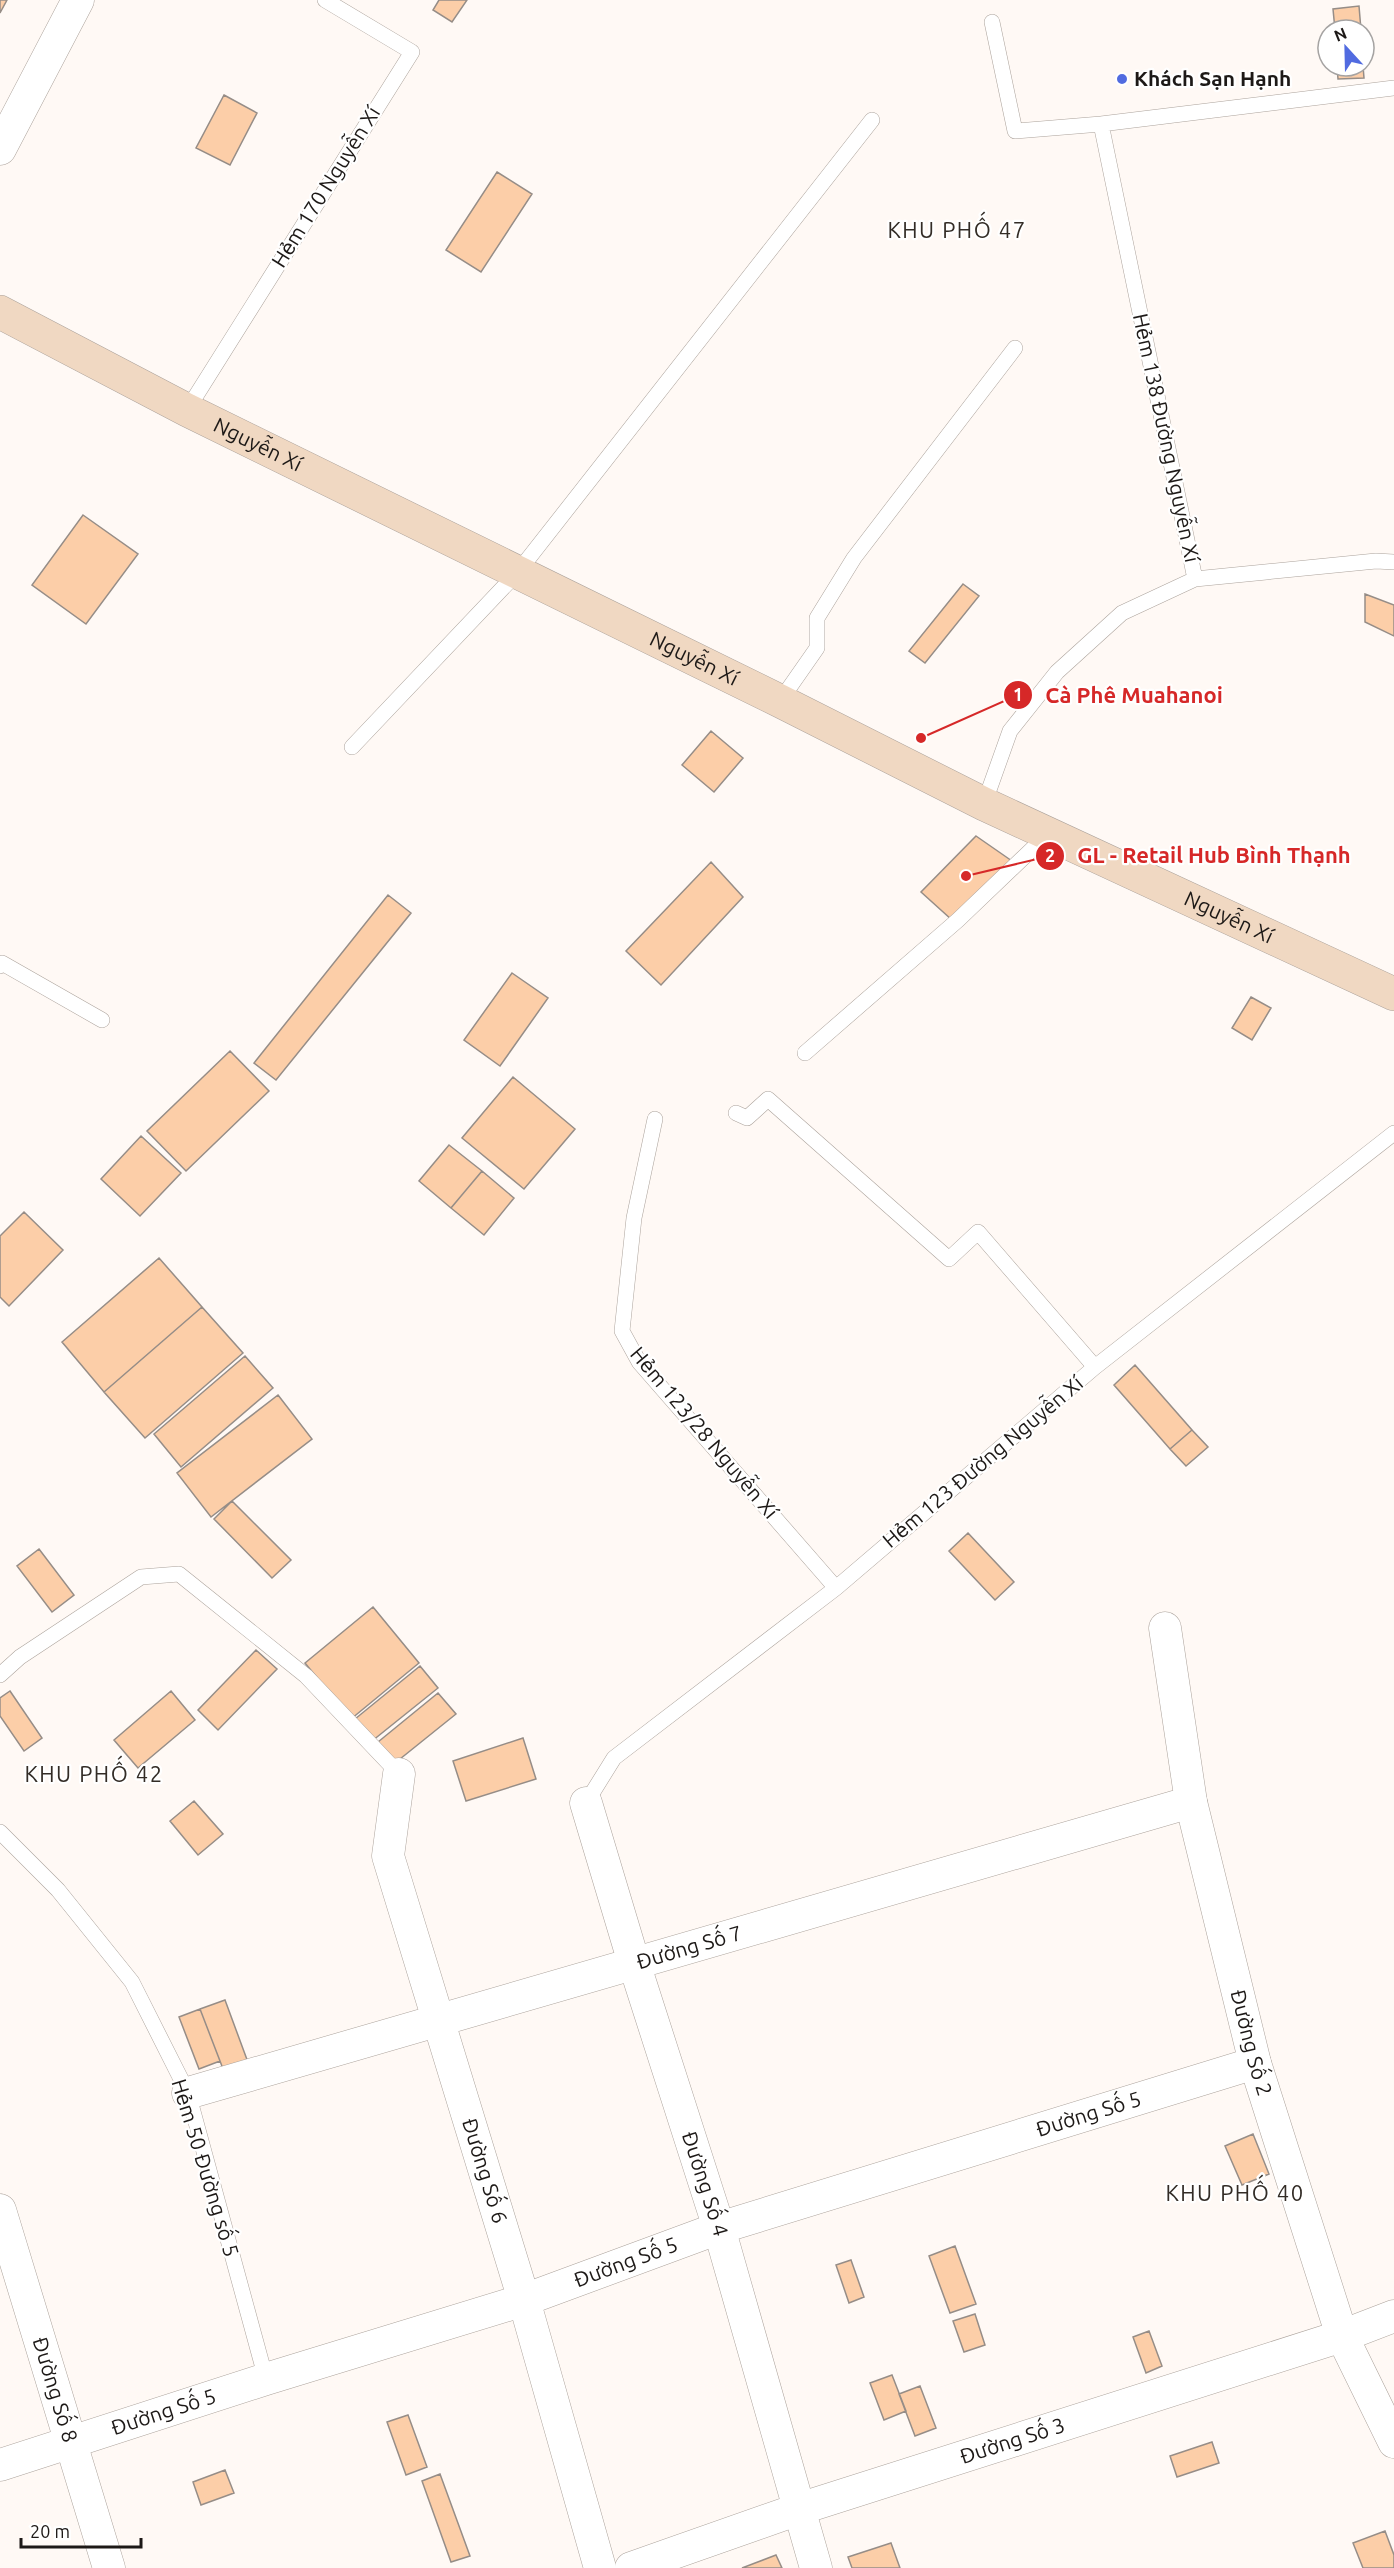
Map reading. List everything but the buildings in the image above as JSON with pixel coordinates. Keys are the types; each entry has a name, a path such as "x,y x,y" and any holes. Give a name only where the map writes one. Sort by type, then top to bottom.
{"main road":[{"name":"Nguyễn Xí","path":"0,312 187,410 780,701 984,804 1394,994"}],"street":[{"path":"0,149 78,0"},
{"name":"Đường Số 2","path":"1165,1628 1191,1802 1255,2063 1342,2336 1394,2442"},
{"name":"Đường Số 6","path":"399,1774 388,1856 524,2300 600,2568"},
{"name":"Đường Số 7","path":"188,2093 1191,1802"},
{"name":"Đường Số 4","path":"586,1803 634,1963 719,2228 816,2568"},
{"name":"Đường Số 5","path":"0,2465 266,2379 524,2300 719,2228 1255,2063"},
{"name":"Đường Số 8","path":"0,2210 109,2568"},
{"name":"Đường Số 3","path":"631,2568 799,2510 1342,2336 1394,2316"}],"lane":[{"name":"Hẻm 170 Nguyễn Xí","path":"187,410 412,52 325,0"},
{"path":"992,22 1015,132 1101,124 1394,88"},
{"path":"352,747 517,573 872,120"},
{"name":"Hẻm 138 Đường Nguyễn Xí","path":"984,804 1010,731 1057,672 1122,613 1195,579 1101,124"},
{"path":"780,701 817,648 817,618 854,558 1015,348"},
{"path":"1195,579 1376,561 1394,562"},
{"path":"806,1053 958,920 1048,834"},
{"path":"0,966 2,963 102,1020"},
{"path":"736,1113 747,1118 768,1099 949,1259 978,1232 1095,1367"},
{"name":"Hẻm 123/28 Nguyễn Xí","path":"655,1119 634,1218 622,1330 639,1362 836,1588"},
{"name":"Hẻm 123 Đường Nguyễn Xí","path":"586,1803 614,1758 836,1588 1095,1367 1394,1133"},
{"path":"0,1675 20,1657 141,1577 179,1574 306,1676 399,1774"},
{"name":"Hẻm 50 Đường số 5","path":"0,1832 58,1890 132,1983 188,2093 266,2379"}],"place":[{"name":"Khách Sạn Hạnh","path":"1122,79"},
{"name":"Cà Phê Muahanoi","path":"921,738"},
{"name":"GL - Retail Hub Bình Thạnh","path":"966,876"}],"district":[{"name":"KHU PHỐ 47","path":"957,230"},
{"name":"KHU PHỐ 42","path":"94,1774"},
{"name":"KHU PHỐ 40","path":"1235,2193"}]}
